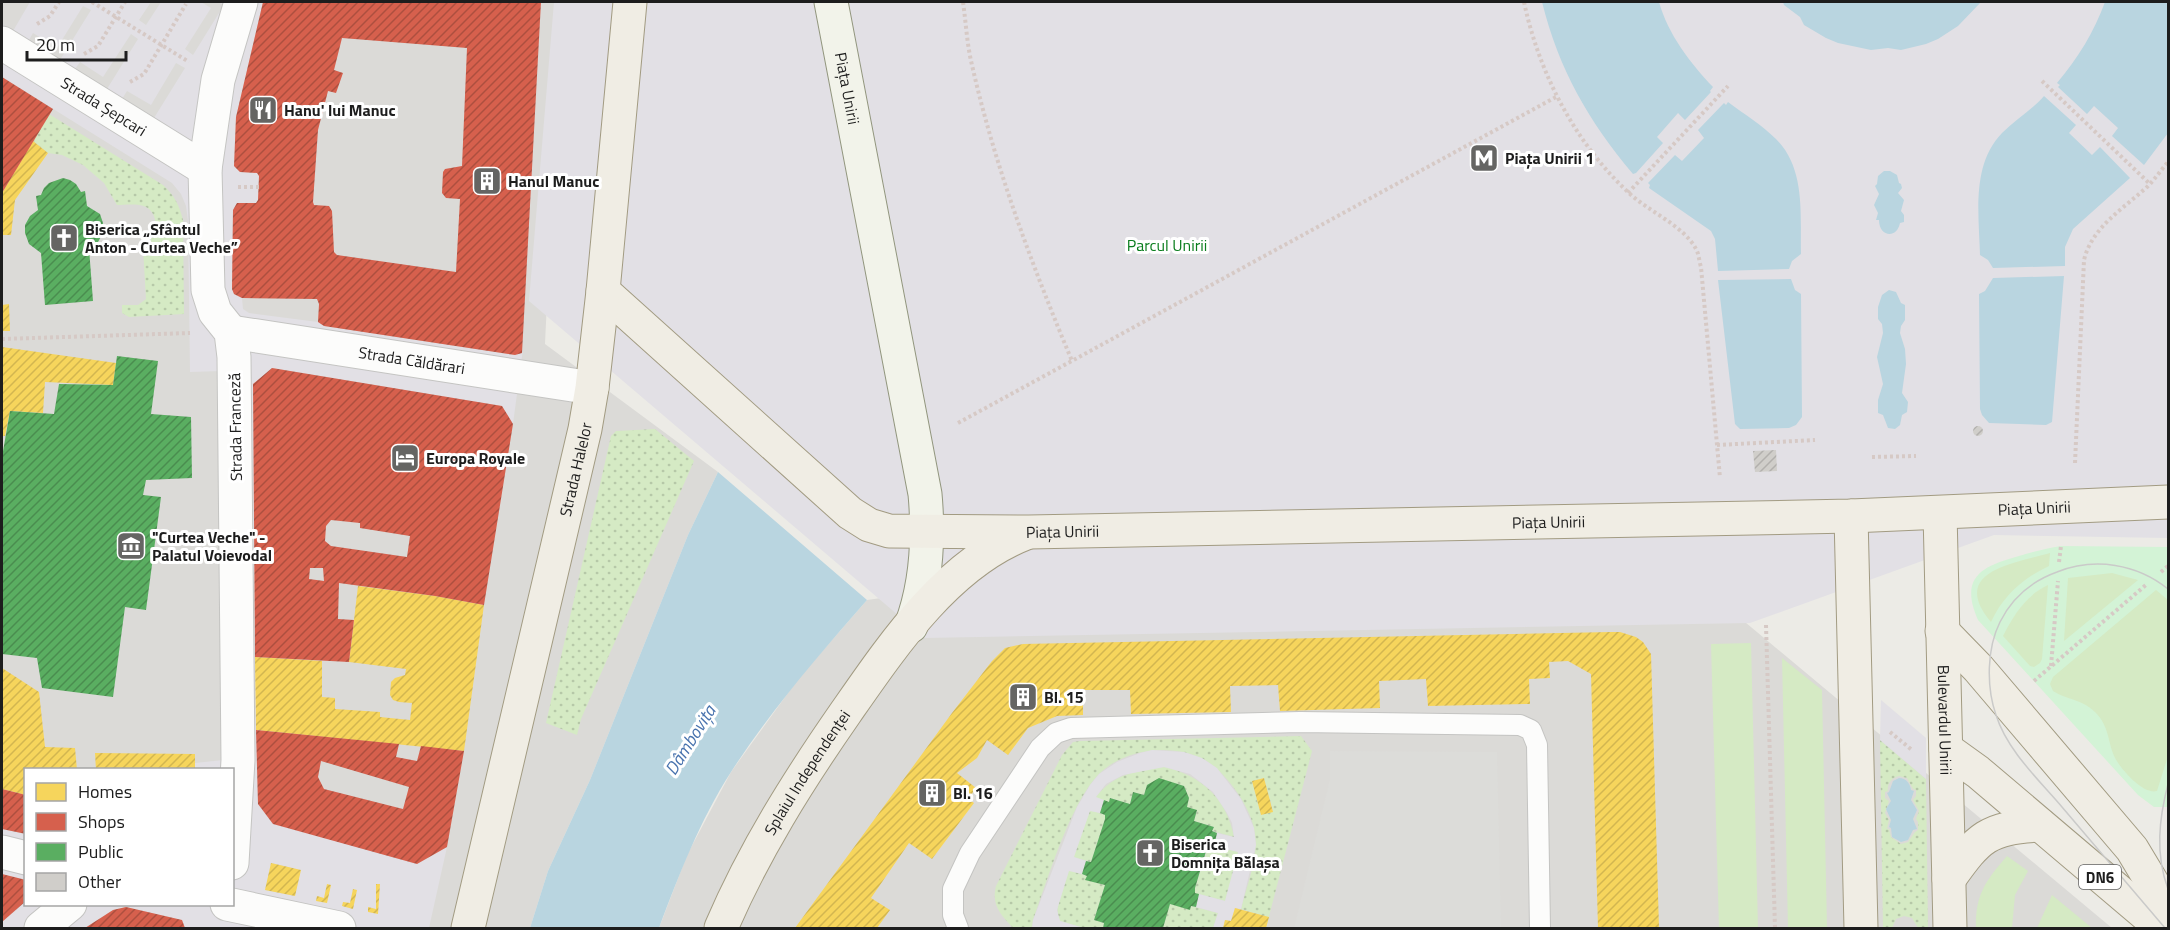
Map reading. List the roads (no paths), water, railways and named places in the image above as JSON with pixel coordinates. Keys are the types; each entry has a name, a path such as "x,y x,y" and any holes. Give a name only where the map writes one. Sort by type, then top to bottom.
{"main road":[{"name":"Strada Halelor","path":"468,928 585,429 603,291 630,2"},
{"name":"Piața Unirii","path":"831,2 920,461 927,532"},
{"name":"Piața Unirii","path":"603,291 850,513 877,529 927,532 1029,532 1851,516 2169,502"},
{"name":"Bulevardul Unirii","path":"1940,513 1942,631 1932,752 1949,879 1950,928"},
{"path":"1851,516 1861,928"},
{"name":"Splaiul Independenței","path":"911,626 925,567 927,532"},
{"name":"Splaiul Independenței","path":"721,928 757,852 801,777 868,681 911,626 944,589 975,561 1003,543 1029,532"},
{"path":"1942,631 1978,668 2132,849 2169,909"},
{"name":"DN6","path":"1932,752 1978,772 2162,928"},
{"path":"1949,879 1966,854 1982,839 2001,829 2040,825"}],"street":[{"path":"231,332 215,312 208,290 205,169 207,142 218,80 241,2"},
{"name":"Strada Șepcari","path":"2,43 205,169"},
{"name":"Strada Căldărari","path":"231,332 592,388"},
{"name":"Strada Franceză","path":"231,332 235,378 238,760 234,829"},
{"path":"2,852 24,858"},
{"path":"41,928 68,906"},
{"path":"220,928 228,906"},
{"path":"233,906 339,928"}],"lane":[{"path":"958,928 953,915 952,901 958,876 1031,759 1056,733 1071,728 1299,722 1520,725 1532,730 1537,745 1540,928"}],"water":[{"path":"1542,2 1659,2 1668,25 1681,48 1713,87 1685,120 1678,113 1657,137 1663,143 1636,173 1633,174 1602,134 1577,93 1557,50"},
{"path":"1783,2 1981,2 1958,26 1938,39 1901,50 1888,48 1871,50 1826,38 1804,25 1800,17"},
{"path":"2105,2 2168,2 2168,133 2144,165 2112,136 2118,128 2094,106 2087,114 2058,87 2060,85 2057,83 2085,44"},
{"path":"2044,96 2076,125 2069,133 2092,155 2100,147 2130,178 2073,229 2065,247 2065,266 1993,268 1988,260 1980,255 1978,207 1985,160 2002,133"},
{"path":"1728,102 1776,139 1786,151 1792,164 1797,178 1801,208 1801,254 1792,261 1789,269 1718,271 1715,239 1711,231 1649,188 1648,183 1675,155 1682,161 1704,138 1698,130 1724,103 1726,105"},
{"path":"1884,171 1897,175 1902,188 1898,193 1904,200 1901,211 1904,215 1904,222 1900,223 1892,234 1882,230 1879,220 1876,220 1878,213 1874,205 1879,194 1875,186 1878,176"},
{"path":"2064,276 2052,422 2046,425 1989,423 1980,409 1979,294 1985,291 1993,278"},
{"path":"1791,279 1795,290 1801,294 1802,417 1796,425 1789,428 1740,429 1735,424 1718,280"},
{"path":"1889,290 1896,292 1901,303 1905,305 1905,320 1900,333 1905,349 1906,364 1902,393 1908,402 1907,412 1902,415 1900,425 1895,429 1888,428 1883,415 1878,413 1878,400 1883,384 1877,357 1883,333 1882,324 1878,319 1878,307 1882,295"},
{"name":"Dâmbovița","path":"718,472 867,600 779,705 731,772 700,828 659,928 530,928 548,871 590,780 688,535"},
{"path":"1899,778 1906,780 1911,790 1914,791 1911,800 1917,810 1913,819 1917,829 1913,830 1908,840 1901,842 1892,837 1889,827 1891,820 1886,809 1891,801 1887,793 1893,781"}],"tram line":[{"path":"2165,928 2015,752 1996,715 1989,680 1989,667 1992,643 2010,605 2031,585 2057,572 2086,565 2115,565 2143,574 2168,589"},
{"path":"2168,784 2162,810 2160,836 2161,863 2168,889"}],"place":[{"name":"Hanu' lui Manuc","path":"263,110"},
{"name":"Piața Unirii 1","path":"1484,158"},
{"name":"Hanul Manuc","path":"487,181"},
{"name":"Biserica „Sfântul Anton - Curtea Veche”","path":"64,238"},
{"name":"Europa Royale","path":"405,458"},
{"name":"\"Curtea Veche\" - Palatul Voievodal","path":"131,546"},
{"name":"Bl. 15","path":"1023,697"},
{"name":"Bl. 16","path":"932,793"},
{"name":"Biserica Domnița Bălașa","path":"1150,853"}],"park label":[{"name":"Parcul Unirii","path":"1167,245"}]}
